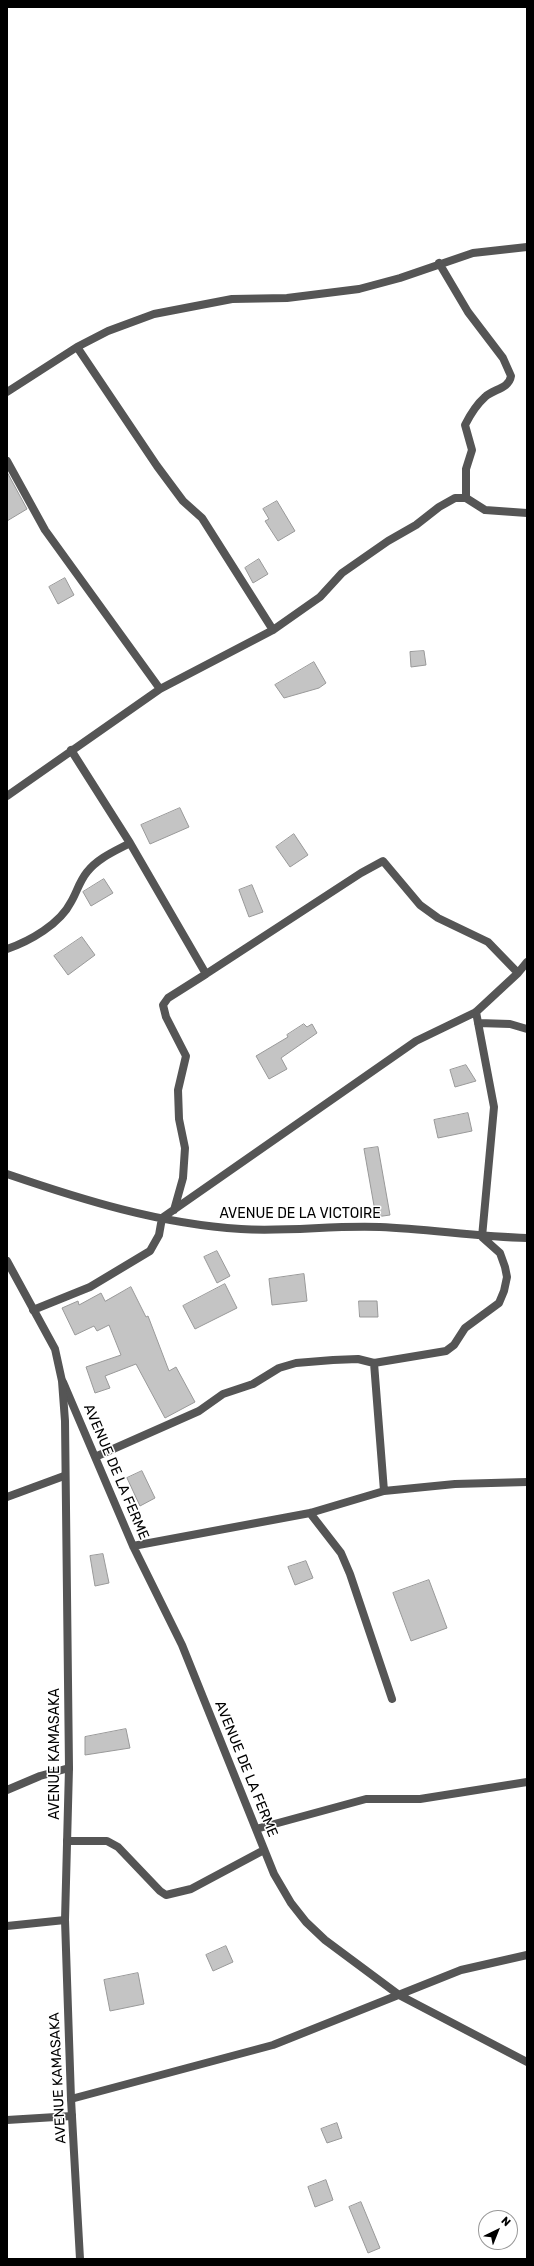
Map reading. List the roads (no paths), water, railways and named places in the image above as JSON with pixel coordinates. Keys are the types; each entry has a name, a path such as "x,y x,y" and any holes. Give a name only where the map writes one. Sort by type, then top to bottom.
{"street":[{"path":"7,392 77,347 108,331 154,314 178,308 232,299 287,298 359,289 400,278 439,263 473,253 527,247"},
{"path":"439,263 468,312 503,358 511,376 508,384 486,396 470,414 465,426 472,450 466,469 466,498"},
{"path":"77,347 157,466 183,501 202,518 273,630"},
{"path":"7,461 45,530 160,689"},
{"path":"7,796 160,689 273,630 320,598 342,573 388,541 416,525 449,501 455,498 466,498 485,510 527,513"},
{"path":"71,750 130,843 206,974"},
{"path":"7,948 40,933 61,915 71,902 78,884 88,871 105,856 130,843"},
{"path":"174,1210 184,1178 185,1148 179,1120 178,1090 186,1056 166,1017 163,1005 168,998 360,873 383,861 420,905 438,918 488,942 518,973"},
{"path":"33,1310 90,1287 150,1251 159,1235 162,1218 416,1042 476,1012 518,973 527,962"},
{"path":"95,1458 200,1411 223,1394 240,1387 253,1384 279,1368 296,1363 333,1360 358,1359 374,1363 446,1351 454,1346 465,1328 499,1303 507,1277 505,1267 500,1253 482,1237 494,1107 476,1012"},
{"path":"478,1023 510,1024 527,1029"},
{"name":"AVENUE DE LA VICTOIRE","path":"7,1174 97,1204 203,1226 243,1230 349,1226 404,1229 482,1237 527,1238"},
{"name":"AVENUE KAMASAKA","path":"7,1262 55,1349 62,1382 65,1421 64,1476 70,1768 65,1920 71,2099 80,2259"},
{"path":"374,1363 384,1491"},
{"name":"AVENUE DE LA FERME","path":"62,1382 133,1546 182,1645 274,1874 291,1903 306,1922 325,1940 399,1995 527,2062"},
{"path":"7,1497 64,1476"},
{"path":"133,1546 310,1513 384,1491 455,1484 527,1482"},
{"path":"310,1513 341,1553 350,1574 392,1699"},
{"path":"7,1790 40,1776 70,1768"},
{"path":"256,1830 366,1799 420,1798 527,1782"},
{"path":"67,1841 107,1841 118,1847 160,1891 166,1895 191,1889 264,1850"},
{"path":"7,1926 65,1920"},
{"path":"71,2099 273,2045 461,1970 527,1955"},
{"path":"7,2120 72,2116"}]}
